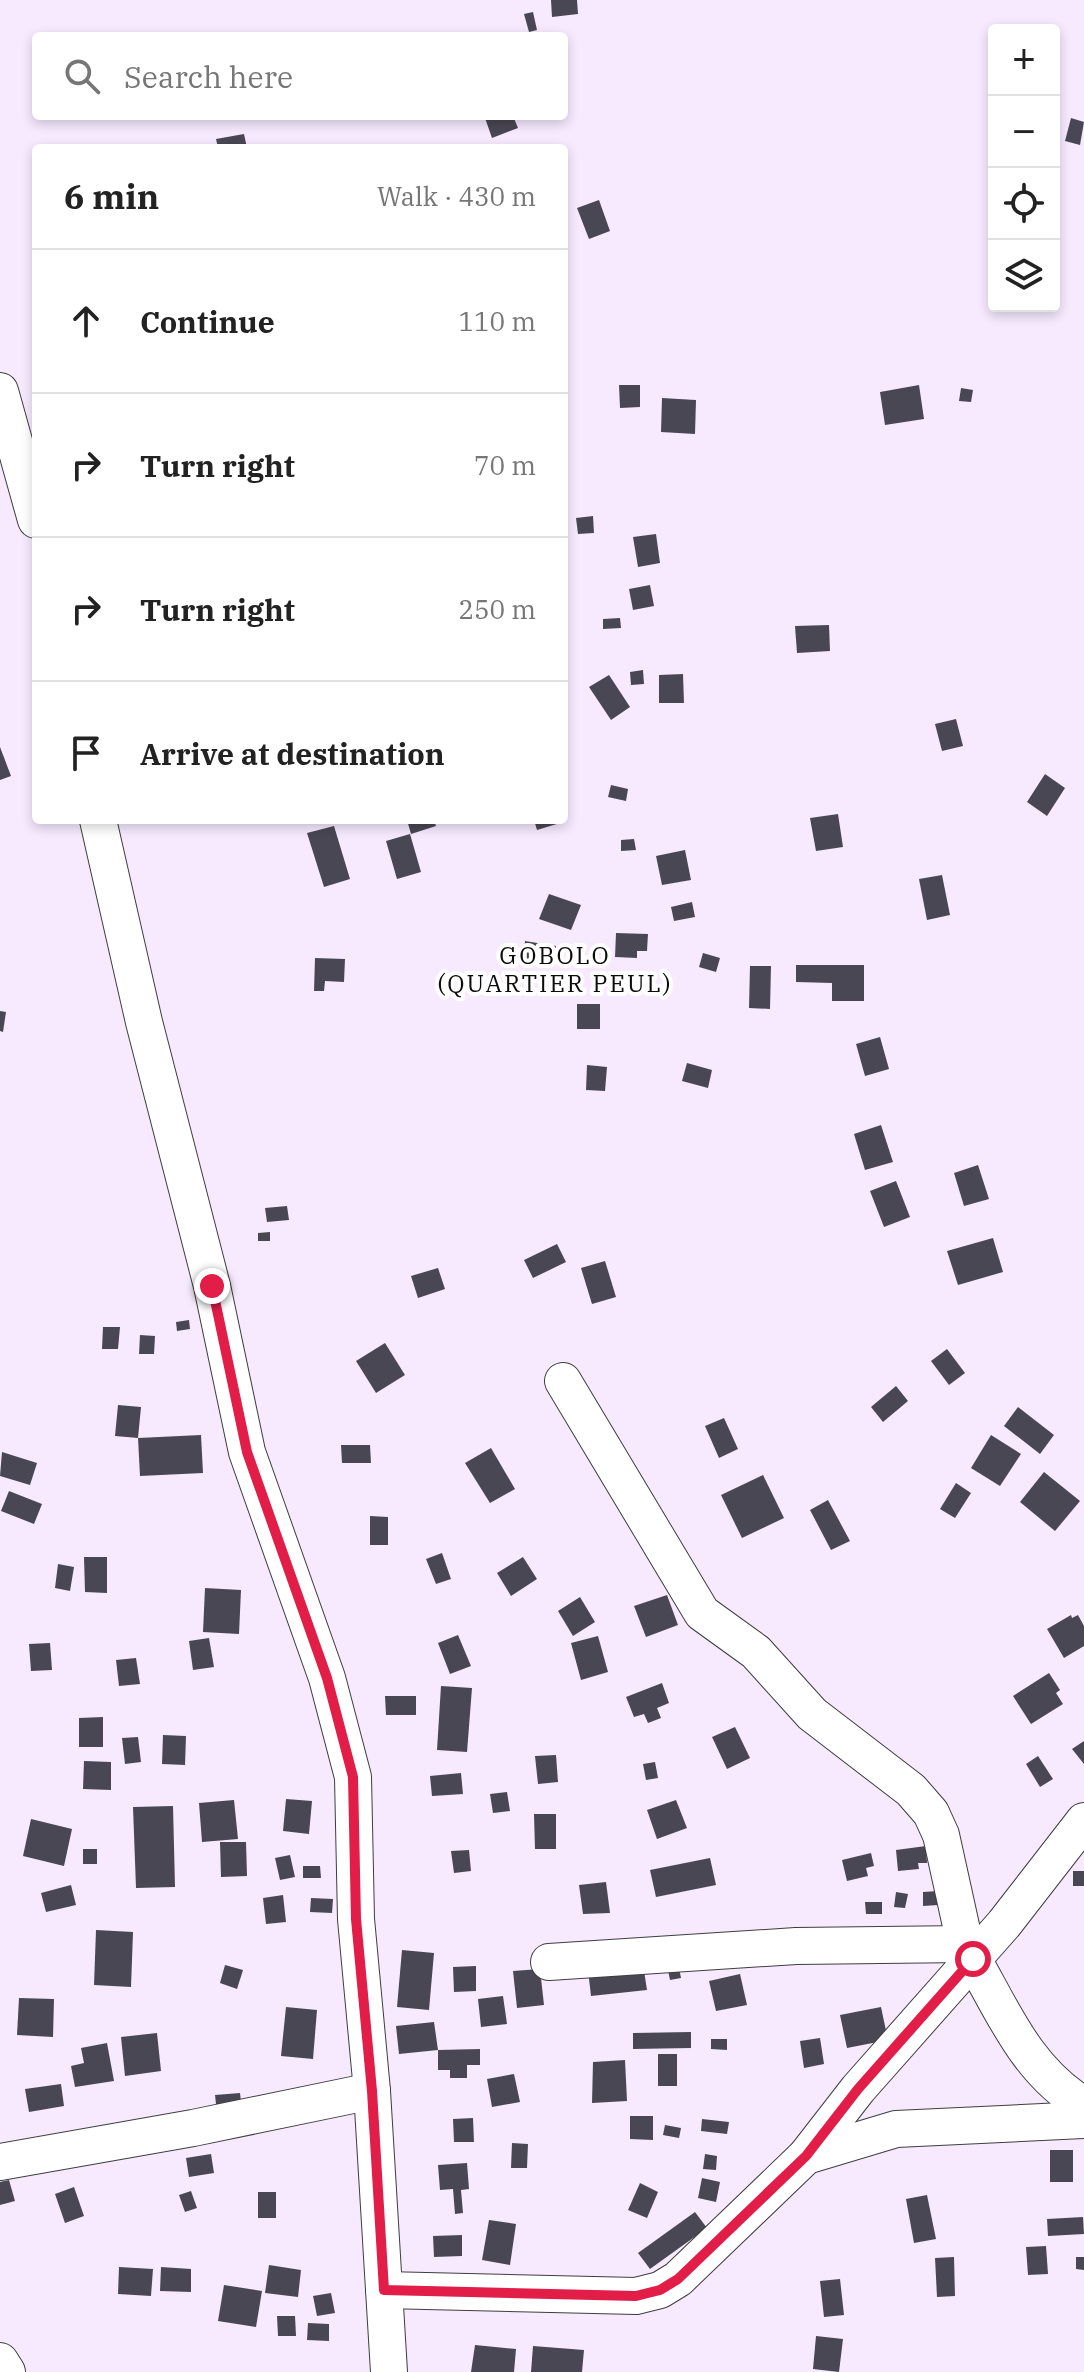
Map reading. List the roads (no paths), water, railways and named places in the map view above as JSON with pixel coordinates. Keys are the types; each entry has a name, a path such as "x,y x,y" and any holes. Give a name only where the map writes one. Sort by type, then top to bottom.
{"street":[{"path":"0,391 32,506"},
{"path":"99,824 144,1022 212,1286 247,1452 327,1678 353,1777 356,1919 372,2091 389,2372"},
{"path":"563,1381 702,1613 756,1652 812,1714 911,1790 931,1813 941,1835 969,1952 1027,2053 1062,2092 1084,2105"},
{"path":"384,2290 636,2296 660,2290 678,2279 806,2156 969,1952 1004,1924 1084,1821"},
{"path":"549,1962 796,1946 969,1952"},
{"path":"0,2162 193,2128 372,2091"},
{"path":"806,2156 896,2129 1084,2120"},
{"path":"0,2361 7,2372"}],"district":[{"name":"GOBOLO (QUARTIER PEUL)","path":"555,969"}]}
